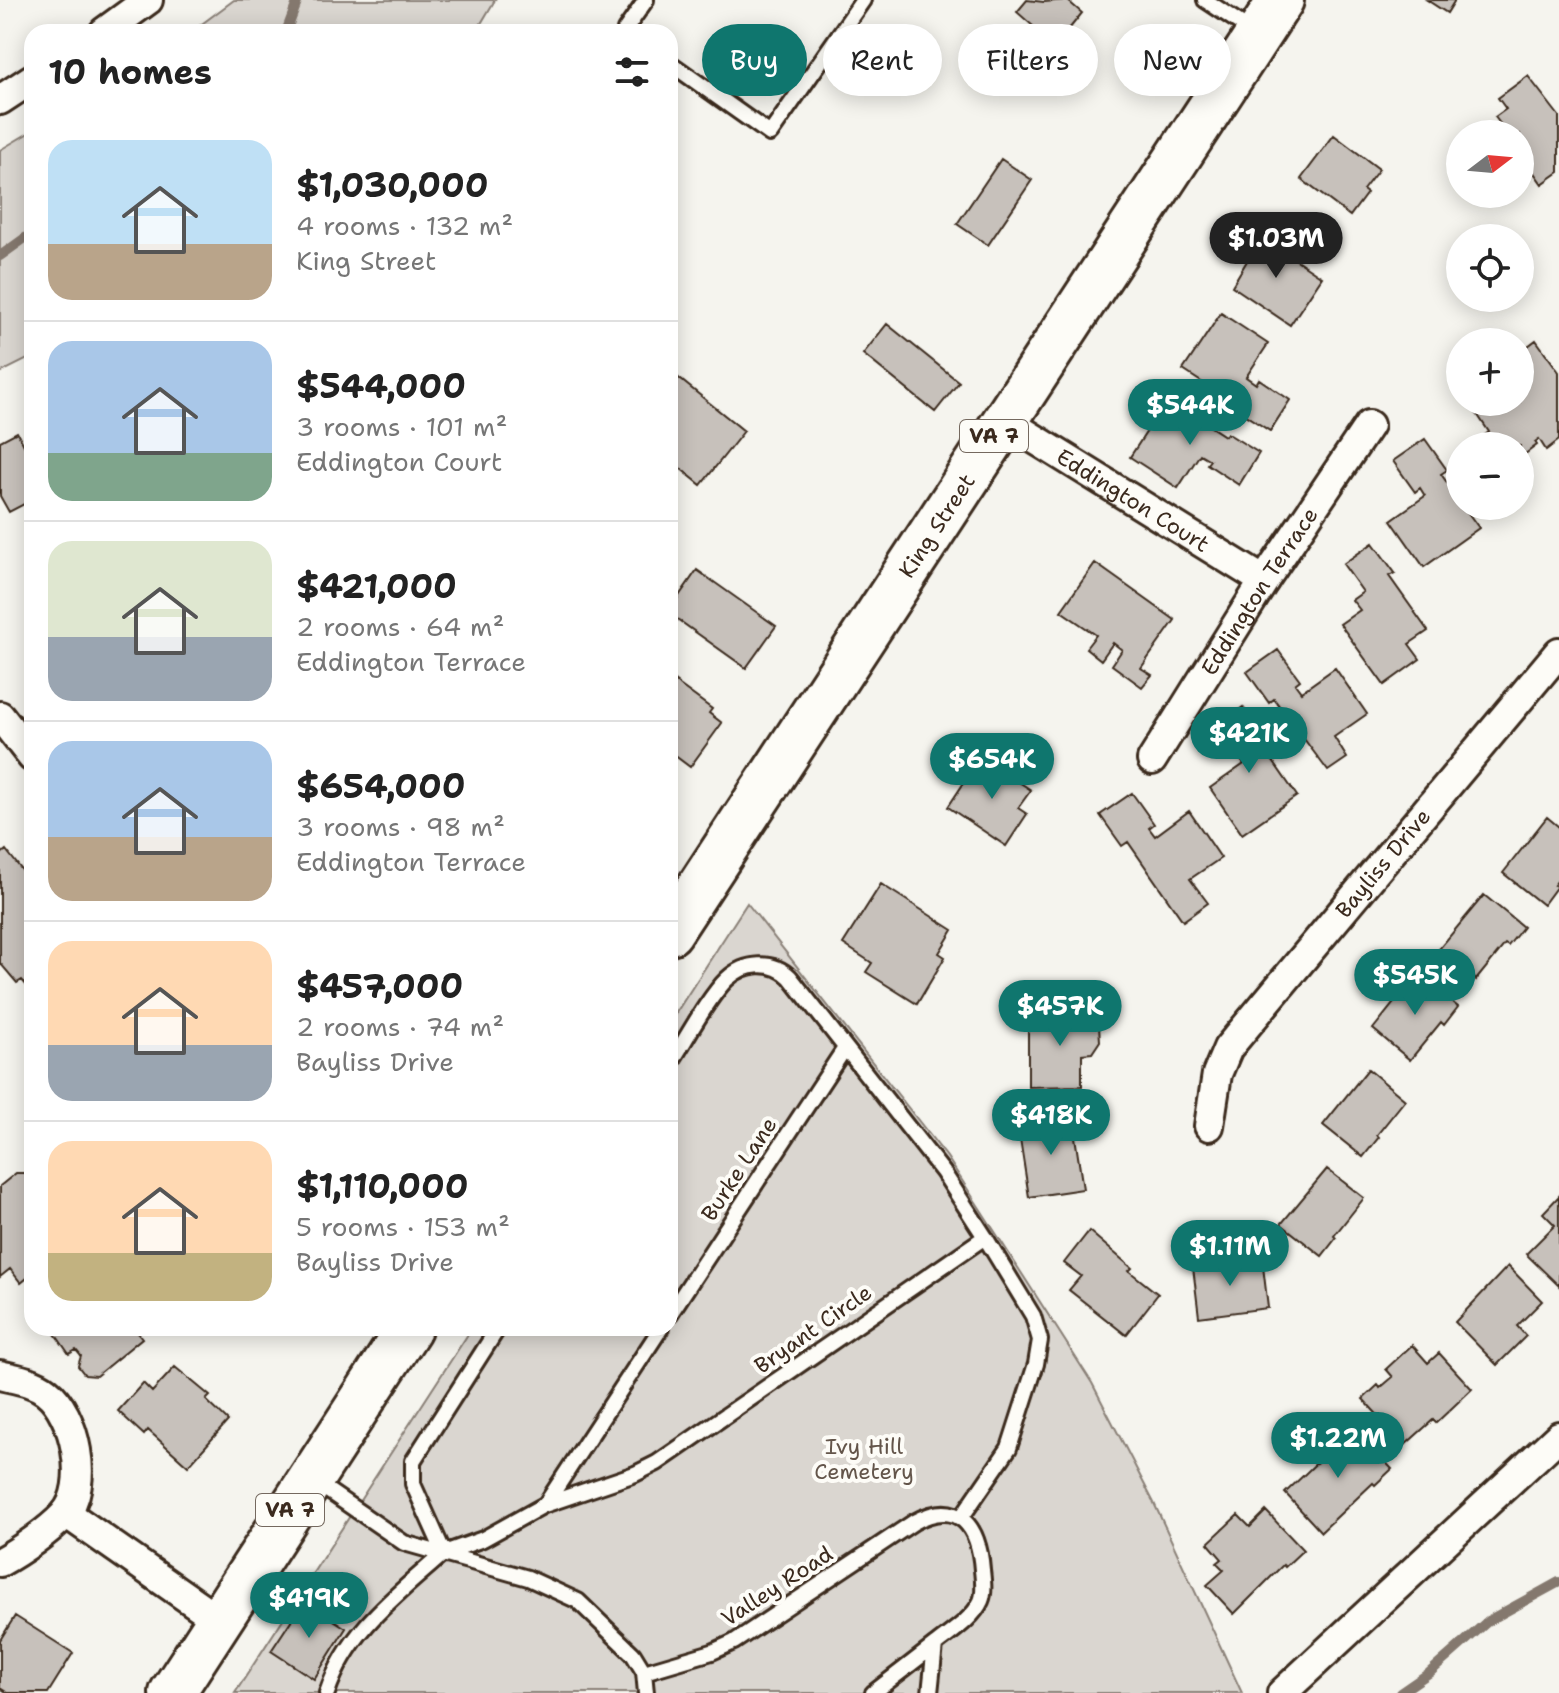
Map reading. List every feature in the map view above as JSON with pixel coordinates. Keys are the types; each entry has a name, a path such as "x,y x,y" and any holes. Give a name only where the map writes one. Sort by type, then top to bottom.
{"main road":[{"name":"King Street","path":"678,920 1270,17"},
{"name":"VA 7","path":"172,1693 404,1336"}],"street":[{"path":"115,24 148,0"},
{"path":"0,100 24,84"},
{"name":"Eddington Court","path":"1004,420 1264,581"},
{"name":"Eddington Terrace","path":"1152,760 1264,581 1369,425"},
{"name":"Bayliss Drive","path":"1209,1126 1217,1074 1228,1048 1559,652"},
{"path":"0,716 24,747"},
{"path":"0,1375 34,1383 59,1404 79,1463 77,1491 66,1513 0,1562"},
{"path":"1282,1693 1559,1436"},
{"path":"66,1513 219,1620"}],"lane":[{"path":"629,24 646,0"},
{"path":"678,69 770,134 863,0"},
{"path":"1205,0 1270,17"},
{"path":"678,1052 724,981 741,970 764,964 778,967 787,974 943,1172 1037,1323 1040,1340 1036,1364 1011,1443 961,1518 974,1531 980,1546 983,1597 974,1612 873,1693"},
{"name":"Burke Lane","path":"678,1302 845,1048"},
{"name":"Bryant Circle","path":"444,1553 487,1537 544,1505 635,1474 657,1463 985,1237"},
{"path":"444,1553 413,1484 413,1461 493,1336"},
{"path":"544,1505 656,1336"},
{"path":"311,1478 395,1538 417,1548 534,1580 578,1601 633,1654 644,1672 646,1693"},
{"name":"Valley Road","path":"644,1672 712,1652 741,1638 920,1519 941,1513 961,1518"},
{"path":"327,1693 335,1670 368,1621 444,1553"},
{"path":"930,1693 935,1645"}],"green space":[{"path":"234,0 495,0 481,24 202,24"},
{"path":"24,136 24,361 0,373 0,150"},
{"name":"Ivy Hill Cemetery","path":"747,903 947,1157 1092,1383 1154,1503 1242,1693 235,1693 467,1336 678,1336 678,1010"}],"building":[{"path":"1027,0 1067,0 1082,13 1073,24 1031,24 1017,12"},
{"path":"1427,0 1455,0 1447,13"},
{"path":"1528,76 1559,116 1559,172 1542,184 1534,173 1534,120 1497,120 1495,117 1506,109 1498,98"},
{"path":"1334,135 1379,169 1363,190 1367,193 1350,216 1301,179"},
{"path":"1001,159 1032,180 988,245 957,224"},
{"path":"1263,234 1322,277 1290,325 1232,286"},
{"path":"1221,313 1268,344 1246,377 1256,384 1259,379 1290,400 1270,431 1183,370"},
{"path":"887,324 959,382 935,412 863,354"},
{"path":"1536,340 1559,372 1559,440 1546,450 1539,439 1534,447 1534,432 1489,432 1478,416 1534,416"},
{"path":"678,377 744,431 701,485 678,466"},
{"path":"1168,399 1225,436 1227,433 1259,453 1239,485 1207,464 1210,460 1200,454 1178,488 1130,457"},
{"path":"17,432 24,445 24,504 9,512 0,496 0,441"},
{"path":"1425,439 1446,469 1441,474 1446,481 1446,520 1473,520 1479,528 1424,567 1391,520 1425,496 1420,488 1415,492 1393,461"},
{"path":"1373,543 1395,573 1389,576 1428,631 1409,644 1420,659 1384,685 1340,624 1360,610 1352,600 1363,592 1343,564"},
{"path":"1095,563 1175,620 1141,668 1152,675 1142,687 1112,665 1122,650 1113,643 1101,660 1086,648 1096,635 1061,611"},
{"path":"697,570 776,626 746,668 678,620 678,597"},
{"path":"1278,650 1300,680 1295,684 1301,692 1335,668 1367,714 1334,737 1347,758 1328,771 1274,699 1269,703 1247,672"},
{"path":"678,684 712,709 709,713 722,723 690,767 678,758"},
{"path":"1243,707 1264,738 1259,741 1297,796 1242,834 1210,788 1244,764 1238,757 1233,760 1212,729"},
{"path":"981,757 1031,790 1018,808 1027,814 1006,846 948,807"},
{"path":"1132,793 1154,824 1149,828 1155,836 1189,811 1221,858 1190,879 1208,903 1183,921 1128,842 1122,846 1100,815"},
{"path":"1547,817 1559,827 1559,879 1543,905 1503,873"},
{"path":"6,850 24,873 24,982 22,980 17,983 0,963 0,855"},
{"path":"881,884 953,930 939,953 945,957 917,1004 866,972 872,963 843,944"},
{"path":"1484,895 1523,927 1476,980 1439,949"},
{"path":"1417,974 1458,1007 1444,1025 1441,1022 1410,1060 1373,1029"},
{"path":"1028,1013 1092,1013 1099,1026 1100,1041 1092,1053 1082,1054 1082,1086 1028,1087"},
{"path":"1368,1069 1405,1100 1363,1157 1323,1125"},
{"path":"1072,1117 1083,1189 1029,1197 1018,1126"},
{"path":"1327,1169 1364,1198 1322,1256 1281,1224"},
{"path":"16,1173 24,1173 24,1281 21,1283 10,1269 0,1277 0,1186"},
{"path":"1559,1196 1559,1286 1526,1254 1555,1225 1543,1213"},
{"path":"1089,1231 1132,1268 1129,1271 1158,1294 1126,1335 1069,1290 1081,1276 1064,1263"},
{"path":"1262,1258 1268,1308 1199,1317 1193,1267"},
{"path":"1508,1266 1542,1301 1517,1326 1526,1336 1497,1365 1455,1322"},
{"path":"57,1336 142,1338 96,1376 85,1375 78,1366 81,1356 76,1350 69,1354"},
{"path":"1412,1345 1428,1363 1439,1353 1472,1389 1436,1423 1433,1420 1405,1445 1363,1399 1378,1385 1380,1388 1393,1377 1386,1369"},
{"path":"175,1367 210,1396 206,1400 228,1421 188,1466 148,1430 144,1435 118,1411 143,1383 152,1392"},
{"path":"1353,1428 1392,1469 1321,1532 1285,1493"},
{"path":"1266,1511 1303,1550 1285,1567 1283,1565 1234,1614 1207,1585 1224,1570 1217,1563 1222,1559 1208,1543 1238,1515 1250,1527"},
{"path":"304,1601 346,1628 314,1679 271,1651"},
{"path":"15,1616 73,1653 48,1693 8,1693 0,1688 0,1640"}],"waterway":[{"path":"289,24 298,0"},
{"path":"0,256 24,239"},
{"path":"1400,1693 1429,1673 1488,1621 1559,1582"}]}
